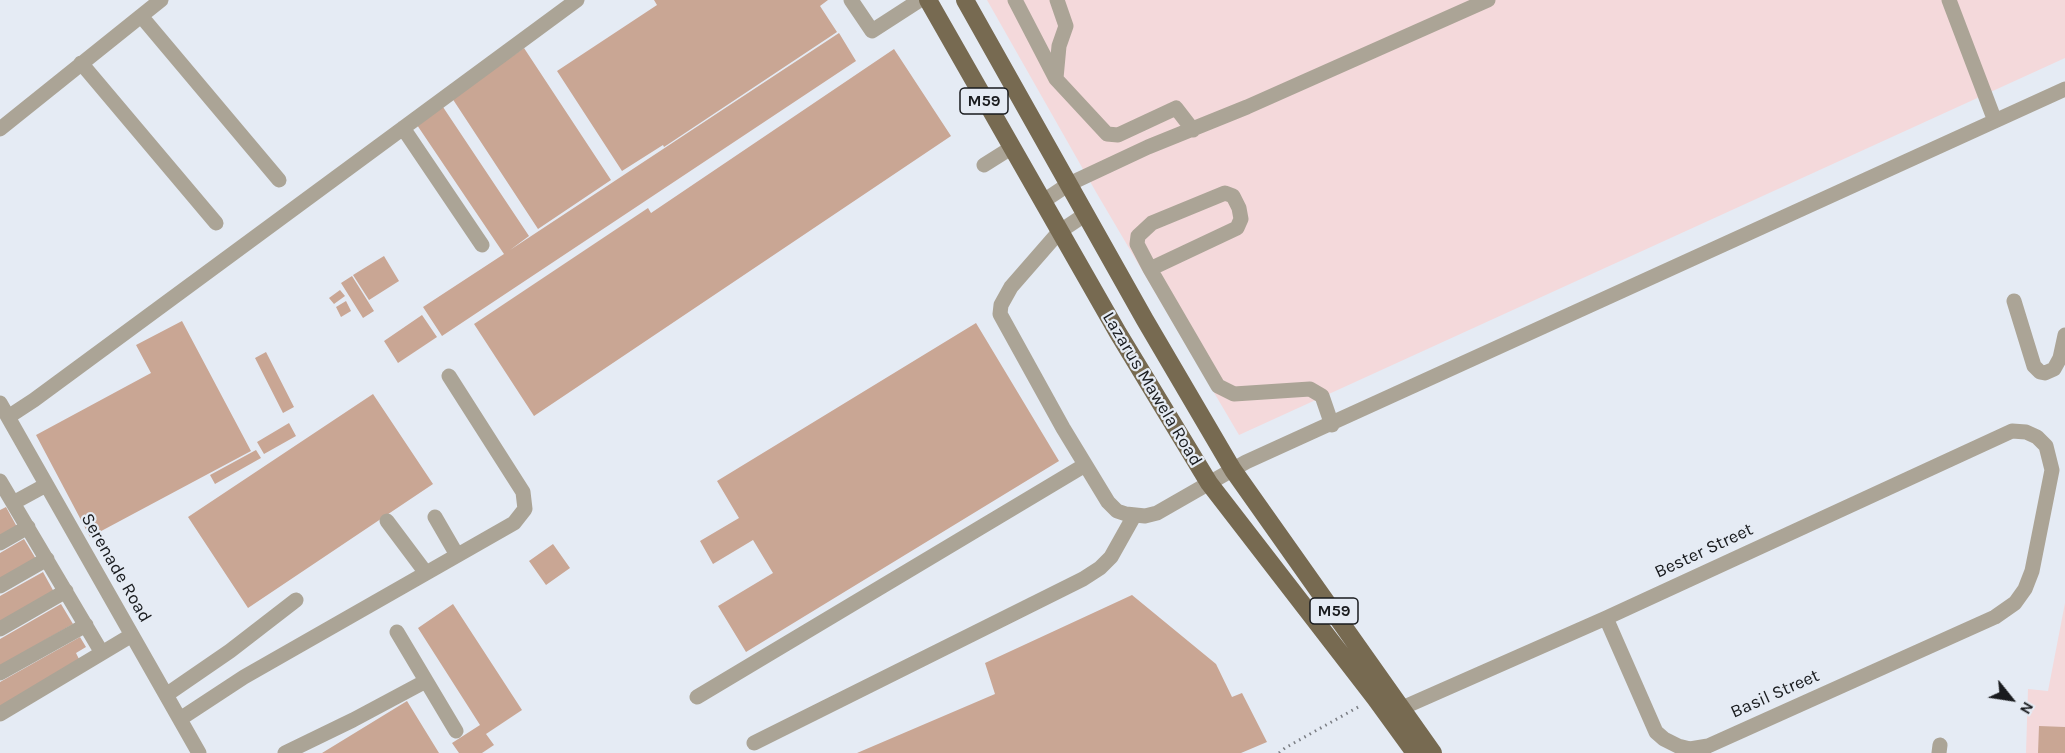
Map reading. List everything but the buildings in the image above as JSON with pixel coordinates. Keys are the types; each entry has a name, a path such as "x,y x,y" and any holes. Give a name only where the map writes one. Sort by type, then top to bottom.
{"main road":[{"name":"Lazarus Mawela Road","path":"928,0 1059,232 1209,483 1375,698 1395,713 1433,753"},
{"name":"Lazarus Mawela Road","path":"965,0 1145,321 1233,470 1395,713 1415,753"}],"street":[{"path":"0,129 161,0"},
{"path":"4,410 34,400 578,0"},
{"path":"851,0 872,31 920,0"},
{"path":"1015,0 1056,80 1107,134 1118,135 1176,108 1193,130"},
{"path":"1056,80 1059,45 1066,26 1057,0"},
{"path":"1042,202 1069,184 1148,147 1193,130 1488,0"},
{"path":"1949,0 1995,121"},
{"path":"141,16 279,180"},
{"path":"81,63 216,223"},
{"path":"1086,214 1059,232 1011,287 999,309 1006,326 1108,502 1117,511 1134,516 1157,513 1233,470 2065,89"},
{"path":"403,128 482,245"},
{"path":"984,165 1011,148"},
{"path":"1150,269 1237,228 1241,219 1233,196 1225,193 1152,223 1138,236 1137,244 1150,269 1218,386 1234,394 1310,389 1322,396 1332,425"},
{"path":"2014,301 2034,366 2040,372 2045,373 2054,369 2060,358 2065,335"},
{"path":"180,719 244,677 514,523 525,509 523,492 449,376"},
{"name":"Serenade Road","path":"4,410 199,753"},
{"name":"Bester Street","path":"1395,713 2012,431 2026,432 2037,437 2046,446 2052,470 2032,571 2019,597"},
{"path":"697,697 1085,465"},
{"path":"46,485 5,494 47,559 102,653"},
{"path":"754,743 1083,579 1100,568 1110,557 1134,516"},
{"path":"435,517 457,555"},
{"path":"387,521 426,573"},
{"path":"0,543 27,527"},
{"path":"0,586 47,559"},
{"path":"0,629 66,591"},
{"name":"Basil Street","path":"1606,618 1656,732 1678,746 1698,748 1995,617 2019,597"},
{"path":"166,695 230,651 296,600"},
{"path":"0,673 86,625"},
{"path":"397,632 456,731"},
{"path":"0,714 132,635"},
{"path":"285,753 426,681"}],"path":[{"path":"1280,753 1285,748 1375,698"}],"shaded area":[{"path":"987,0 2065,0 2065,58 1239,435 1096,192"},
{"path":"2065,603 2065,753 2026,753 2028,689 2048,691"}]}
